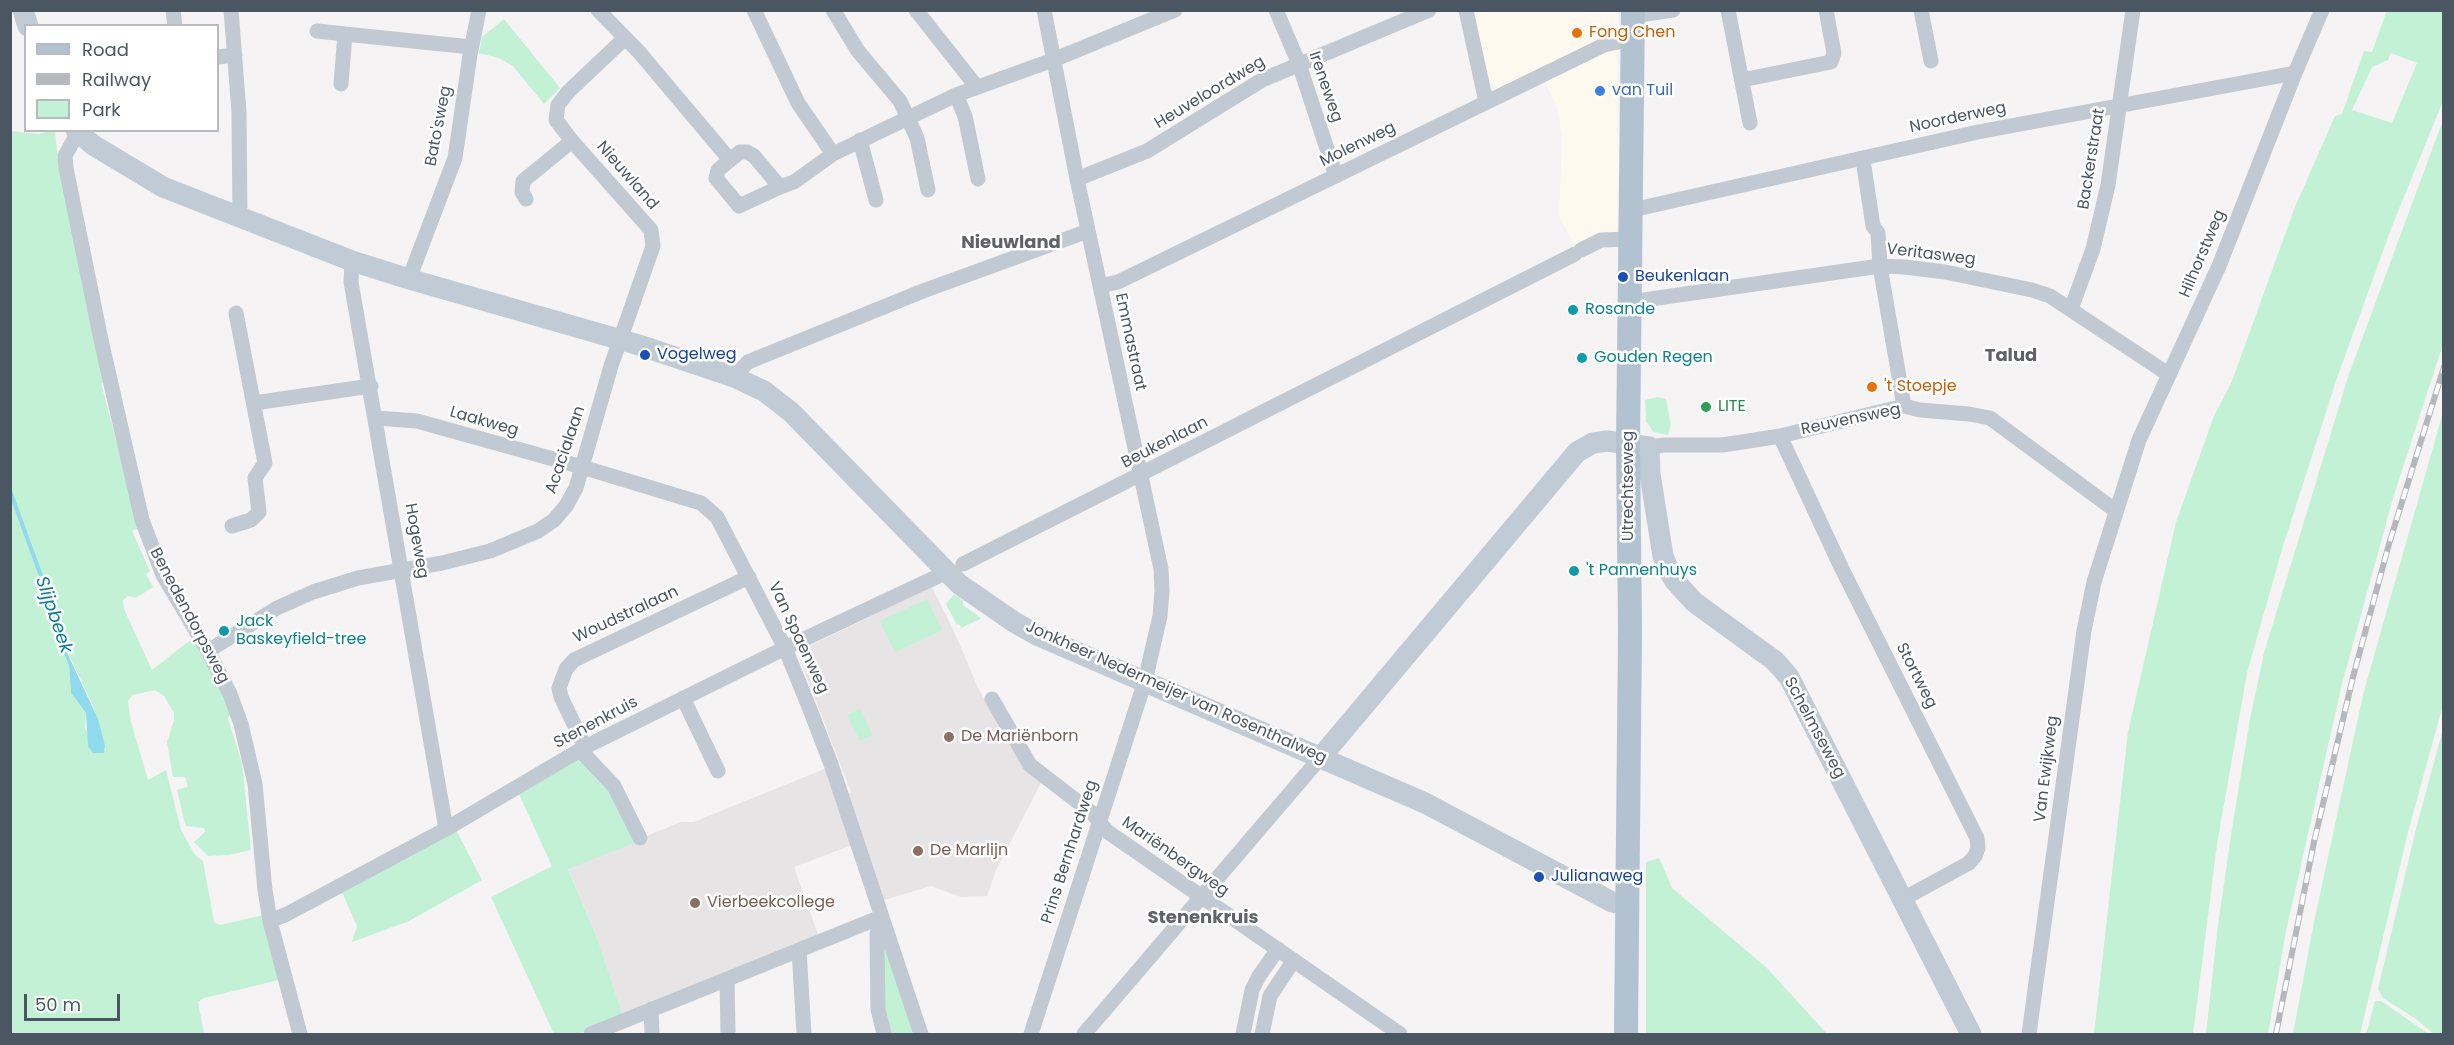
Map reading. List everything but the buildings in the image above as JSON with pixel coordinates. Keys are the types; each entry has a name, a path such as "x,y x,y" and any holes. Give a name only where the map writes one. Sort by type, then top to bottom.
{"main road":[{"name":"Utrechtseweg","path":"1626,1035 1630,644 1639,445 1630,302 1633,22"}],"street":[{"path":"231,10 239,112 240,218"},
{"name":"Bato'sweg","path":"410,279 455,158 471,47 479,10"},
{"path":"598,10 730,160"},
{"path":"754,10 798,103 833,154"},
{"path":"833,10 858,51 900,101 917,138 928,190"},
{"path":"916,10 976,86"},
{"name":"Emmastraat","path":"1044,10 1077,179 1161,569 1160,616 1145,681"},
{"path":"780,187 754,156 747,152 740,152 718,170 716,178 739,206 794,182 833,154 860,140 976,86 1053,60 1175,10"},
{"name":"Ireneweg","path":"1276,10 1299,64 1336,176"},
{"name":"Heuveloordweg","path":"1077,179 1147,151 1262,80 1429,10"},
{"path":"1466,10 1486,102"},
{"name":"Molenweg","path":"1100,286 1118,282 1604,45 1633,22 1673,10"},
{"path":"1728,10 1750,123"},
{"path":"1742,80 1831,62 1834,53 1826,10"},
{"path":"1921,10 1931,61"},
{"name":"Backerstraat","path":"2071,309 2096,238 2108,185 2133,10"},
{"name":"Hilhorstweg","path":"2116,511 2139,440 2219,266 2322,10"},
{"path":"317,31 471,47"},
{"path":"341,84 345,34"},
{"name":"Nieuwland","path":"621,339 653,246 651,230 556,120 558,105 568,92 625,38"},
{"path":"219,57 235,55"},
{"name":"Noorderweg","path":"1632,210 1978,132 2295,73"},
{"path":"956,95 965,116 978,179"},
{"name":"Benedendorpsweg","path":"77,132 65,156 66,168 101,340 142,520 163,575 208,651 230,694 249,751 255,784 270,921 300,1035"},
{"name":"Jonkheer Nedermeijer van Rosenthalweg","path":"78,132 93,145 163,187 352,261 621,339 734,377 764,391 792,412 955,568 973,596 1037,635 1425,804 1612,902 1627,905"},
{"path":"860,140 876,200"},
{"name":"Nieuwland","path":"526,200 522,192 523,181 572,141"},
{"path":"1863,159 1873,226 1878,233 1880,266 1904,406"},
{"path":"734,377 748,362 923,291 1088,231"},
{"name":"Beukenlaan","path":"955,568 1601,240 1631,239"},
{"name":"Hogeweg","path":"352,261 351,282 446,829"},
{"name":"Veritasweg","path":"1630,302 1880,266 1945,272 2032,290 2050,296 2168,374"},
{"path":"232,526 251,520 259,512 255,478 265,463 236,313"},
{"name":"Acacialaan","path":"208,651 251,622 313,592 358,578 403,571 490,551 538,531 554,520 566,506 576,488 621,339"},
{"path":"254,403 370,386"},
{"name":"Reuvensweg","path":"1639,445 1722,445 1780,436 1904,406 1920,410 1969,414 1990,418 2116,511"},
{"name":"Laakweg","path":"376,418 417,421 582,468"},
{"name":"Stortweg","path":"1780,436 1842,569 1977,838 1978,848 1969,863 1903,899"},
{"path":"1084,1035 1578,452 1599,442 1639,445"},
{"name":"Schelmseweg","path":"1639,445 1650,474 1663,556 1675,581 1694,602 1775,661 1789,677 1971,1035"},
{"name":"Van Spaenweg","path":"582,468 701,503 717,517 785,648 831,764 921,1035"},
{"name":"Van Ewijkweg","path":"2029,1035 2084,631 2094,582 2116,511"},
{"name":"Stenenkruis","path":"270,921 446,829 583,749 785,648 955,568"},
{"name":"Woudstralaan","path":"583,749 559,688 566,669 574,660 749,577"},
{"name":"Prins Bernhardweg","path":"1031,1035 1145,681"},
{"path":"683,698 718,771"},
{"name":"Mariënbergweg","path":"992,699 1030,765 1091,812 1108,832 1400,1035"},
{"path":"583,749 614,786 640,838"},
{"path":"591,1035 882,917"},
{"name":"Van Spaenweg","path":"882,917 877,934 878,1009 884,1035"},
{"path":"1243,1035 1252,990 1258,976 1278,949"},
{"path":"799,950 804,1035"},
{"path":"1262,1035 1270,996 1294,960"},
{"path":"727,980 728,1035"},
{"path":"651,1009 652,1035"}],"shaded area":[{"path":"1471,11 1618,11 1618,30 1610,37 1499,88 1489,82"},
{"path":"1617,49 1617,129 1620,144 1617,231 1576,247 1559,217 1562,136 1557,107 1544,80 1605,50"},
{"path":"932,587 979,690 1000,724 1042,781 996,870 987,896 961,897 931,886 881,901 844,795 851,792 799,657 803,649"},
{"name":"Vierbeekcollege","path":"829,767 855,844 794,867 819,937 623,1016 598,940 568,868 681,822 694,822"}],"green space":[{"path":"2387,10 2443,11 2443,101 2392,226 2337,378 2283,546 2247,673 2217,844 2193,1034 2094,1034 2128,732 2176,522 2214,416 2232,381 2295,207 2335,116 2342,114 2364,51 2372,52","holes":["2391,53 2417,63 2392,123 2352,110 2372,67 2388,60"]},
{"path":"504,19 560,88 544,104 513,66 499,58 479,53 482,37"},
{"path":"2443,120 2443,344 2393,498 2342,684 2286,931 2268,1034 2206,1034 2218,925 2232,829 2250,719 2264,653 2348,377"},
{"path":"10,131 38,134 55,132 58,160 104,382 101,383 139,528 132,531 150,571 146,574 153,587 136,598 128,596 123,600 124,609 152,670 194,637 217,679 231,713 228,718 242,764 251,850 208,856 194,842 205,832 204,828 186,826 184,820 177,790 188,787 185,777 173,777 167,742 174,713 164,696 155,690 132,695 128,701 130,718 148,780 166,770 181,830 195,855 203,861 214,922 220,925 264,915 279,980 204,998 198,1002 204,1034 11,1034","holes":["64,645 92,703 106,751 85,729 86,713 71,693 69,665 64,654"]},
{"path":"1657,397 1666,399 1671,425 1668,435 1653,432 1646,421 1645,400"},
{"path":"2443,412 2443,705 2409,828 2360,1034 2293,1034 2314,922 2363,695"},
{"path":"954,594 963,601 963,605 981,618 961,628 959,624 957,625 946,604"},
{"path":"927,599 942,630 895,652 880,621"},
{"path":"860,709 873,735 860,741 847,715"},
{"path":"2443,729 2444,1034 2434,1034 2416,1019 2383,998 2378,989 2416,829"},
{"path":"579,757 610,788 636,842 568,869 598,940 623,1016 578,1034 554,1034 491,897 552,866 518,792"},
{"path":"455,828 482,880 409,921 352,942 357,926 342,892"},
{"path":"1659,858 1672,888 1767,968 1827,1034 1646,1034 1646,862"},
{"path":"885,944 915,1034 887,1034 882,1010"},
{"path":"2375,1001 2381,1001 2429,1034 2366,1034"}],"water":[{"path":"63,644 98,719 105,746 104,753 93,753 88,746 86,713 71,693 69,665"}],"waterway":[{"name":"Slijpbeek","path":"10,491 41,576 65,652"}],"railway":[{"path":"2276,1034 2314,842 2353,677 2389,544 2444,367"}],"place":[{"name":"Fong Chen","path":"1577,33"},
{"name":"van Tuil","path":"1600,91"},
{"name":"Beukenlaan","path":"1623,277"},
{"name":"Rosande","path":"1573,310"},
{"name":"Vogelweg","path":"645,355"},
{"name":"Gouden Regen","path":"1582,358"},
{"name":"'t Stoepje","path":"1872,387"},
{"name":"LITE","path":"1706,407"},
{"name":"'t Pannenhuys","path":"1574,571"},
{"name":"Jack Baskeyfield-tree","path":"224,631"},
{"name":"De Mariënborn","path":"949,737"},
{"name":"De Marlijn","path":"918,851"},
{"name":"Julianaweg","path":"1539,877"},
{"name":"Vierbeekcollege","path":"695,903"}],"district":[{"name":"Nieuwland","path":"1011,243"},
{"name":"Talud","path":"2011,356"},
{"name":"Stenenkruis","path":"1203,918"}]}
